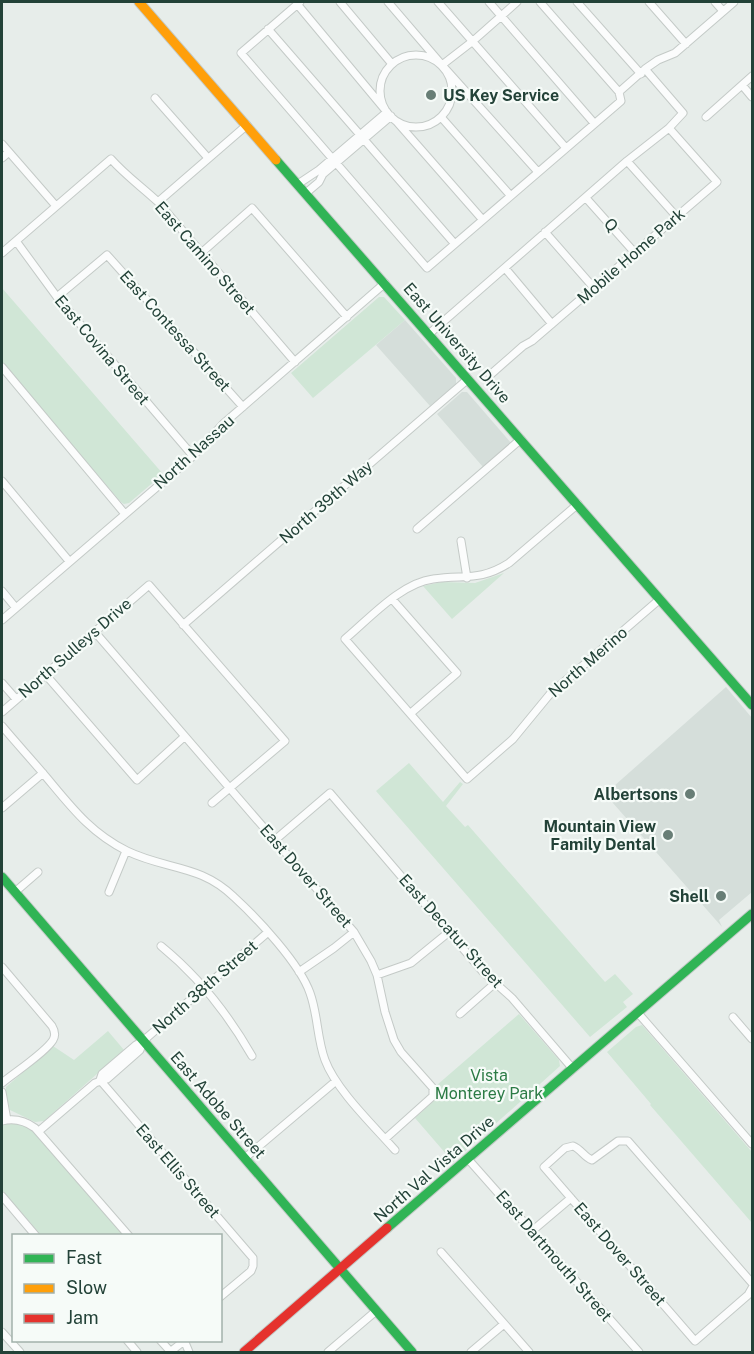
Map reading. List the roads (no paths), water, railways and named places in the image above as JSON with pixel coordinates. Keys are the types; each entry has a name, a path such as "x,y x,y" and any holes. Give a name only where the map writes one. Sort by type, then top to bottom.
{"main road":[{"name":"East University Drive","path":"139,2 753,705"},
{"name":"East Adobe Street","path":"2,877 412,1353"},
{"name":"North Val Vista Drive","path":"244,1353 753,914"}],"street":[{"path":"340,2 392,64"},
{"path":"388,2 538,171"},
{"path":"438,2 566,148"},
{"path":"489,2 594,123"},
{"path":"442,65 518,2"},
{"path":"482,219 391,116 299,3 241,53 427,268 621,101 620,92 540,2"},
{"path":"429,334 683,114 577,2"},
{"path":"649,2 686,44"},
{"path":"715,2 723,11"},
{"path":"620,92 658,60 675,53 734,2"},
{"path":"268,29 454,243"},
{"path":"423,55 433,58 442,65 449,74 452,97 441,117 431,124 419,127 407,125 391,116 382,102 380,92 385,72 392,64 401,58 423,55"},
{"path":"706,117 753,76"},
{"path":"742,85 753,97"},
{"path":"155,98 208,159"},
{"path":"298,183 335,160 391,116"},
{"path":"441,117 510,195"},
{"path":"158,202 247,125"},
{"name":"Mobile Home Park","path":"490,375 717,182 669,128"},
{"path":"2,144 56,206 2,253"},
{"path":"2,158 9,152"},
{"name":"East Camino Street","path":"56,206 111,159 124,174 158,202 295,362"},
{"path":"306,193 335,160"},
{"path":"627,161 676,216"},
{"name":"Q","path":"586,198 635,253"},
{"path":"201,254 252,208 346,317"},
{"path":"545,232 594,288"},
{"name":"East Covina Street","path":"16,241 57,297 193,456"},
{"name":"East Contessa Street","path":"57,297 107,255 243,407"},
{"path":"505,268 552,324"},
{"name":"North Nassau","path":"2,620 193,456 243,407 385,284"},
{"path":"2,367 125,514"},
{"name":"North 39th Way","path":"183,625 468,379"},
{"path":"417,529 521,439"},
{"path":"2,482 69,561"},
{"path":"392,599 457,673 411,713 345,639 392,599 412,585 432,579 467,578 497,571 578,504"},
{"path":"461,541 467,578"},
{"name":"North Sulleys Drive","path":"2,712 148,585 183,625"},
{"path":"2,591 16,608"},
{"name":"North Merino","path":"411,713 467,778 513,739 550,694 660,599"},
{"path":"183,625 285,741 212,803"},
{"name":"East Dover Street","path":"94,631 354,932 371,961 377,975 394,1040 401,1052 433,1088 433,1096 385,1139"},
{"path":"45,674 137,780 184,737"},
{"path":"2,683 16,699"},
{"path":"2,726 85,824 145,859 200,873 235,898 299,972 310,991 325,1060 336,1081 395,1150"},
{"path":"2,808 43,773"},
{"name":"East Decatur Street","path":"275,840 330,793 448,932 494,984 512,998 573,1068"},
{"path":"109,892 126,850"},
{"path":"15,892 38,872"},
{"path":"299,972 354,932"},
{"path":"377,975 411,963 448,932"},
{"name":"North 38th Street","path":"39,1131 100,1080 106,1079 136,1045 267,933"},
{"path":"161,946 176,958 231,1020 252,1056"},
{"path":"2,967 55,1031 55,1038 47,1047 2,1083"},
{"path":"460,1014 494,984"},
{"path":"638,1013 753,1144"},
{"path":"733,1017 753,1039"},
{"name":"East Ellis Street","path":"100,1080 252,1256 254,1263 251,1270 222,1295"},
{"path":"245,1158 336,1081"},
{"path":"2,1092 4,1121 27,1122 39,1131 127,1234"},
{"name":"East Dover Street","path":"753,1283 628,1141 622,1139 614,1143 592,1160 578,1148 573,1146 565,1148 544,1167 695,1341 753,1288"},
{"name":"East Dartmouth Street","path":"468,1159 639,1353"},
{"path":"2,1196 34,1234"},
{"path":"532,1231 571,1198"},
{"path":"441,1252 530,1353"},
{"path":"328,1353 376,1311"},
{"path":"471,1353 504,1324"},
{"path":"2,1332 20,1353"},
{"path":"171,1352 183,1342"}],"place":[{"name":"US Key Service","path":"431,95"},
{"name":"Albertsons","path":"690,794"},
{"name":"Mountain View Family Dental","path":"668,835"},
{"name":"Shell","path":"721,896"}],"park label":[{"name":"Vista Monterey Park","path":"489,1084"}]}
